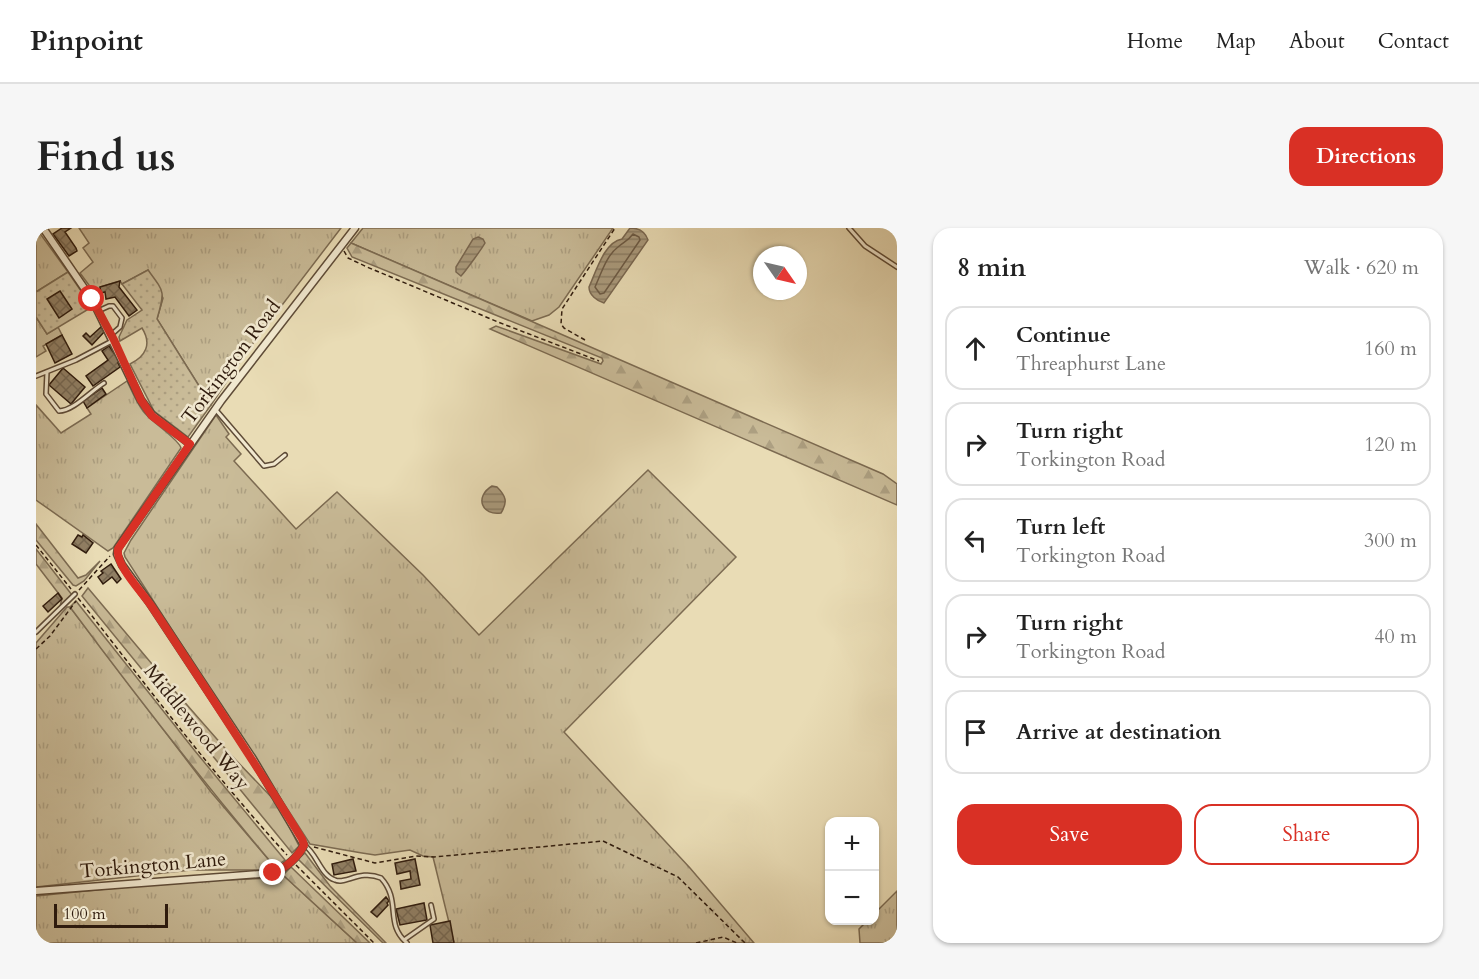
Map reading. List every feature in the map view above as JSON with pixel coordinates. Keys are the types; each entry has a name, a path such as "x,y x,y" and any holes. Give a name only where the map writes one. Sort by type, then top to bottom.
{"street":[{"path":"43,228 98,311 141,400 152,416 190,444"},
{"name":"Torkington Road","path":"117,554 118,549 215,409 355,228"},
{"path":"117,554 122,565 253,759 304,845"},
{"name":"Torkington Lane","path":"36,891 273,873 280,871 299,854 304,845"}],"lane":[{"path":"849,228 865,246 897,267"},
{"path":"36,376 76,360 112,338 120,327 122,318 113,306 98,311"},
{"path":"47,372 46,394 59,411 67,411 74,407 83,397 104,382"},
{"path":"215,409 264,466 274,464 285,455"},
{"path":"36,632 75,594"},
{"path":"304,845 312,850 333,880 342,881 363,874 381,878 393,899 395,927 406,942 434,919 431,905"}],"path":[{"path":"585,340 561,324 562,309 615,228"},
{"path":"341,245 348,258 367,267 599,361"},
{"name":"Middlewood Way","path":"36,545 254,819 309,880 374,943"},
{"path":"75,594 109,556 117,554"},
{"path":"36,649 50,636 78,598"},
{"path":"304,845 375,863 416,856 434,857 603,841 678,877 745,943"},
{"path":"696,943 723,937 737,943"}],"green space":[{"path":"36,228 68,272 36,292"},
{"path":"79,228 341,228 247,351 211,405 157,319 163,298 148,270 122,284 120,281 100,287 101,293 97,296 80,273 93,262 83,248 89,243"},
{"path":"363,228 613,228 559,307 549,315 532,321 351,243"},
{"path":"351,243 883,474 897,484 897,505 490,329 496,326 601,364 603,361 602,358 352,257 347,248"},
{"path":"148,270 162,293 157,319 211,405 188,437 154,411 130,364 146,349 147,339 142,328 120,341 119,337 127,320 142,310 122,284"},
{"path":"68,272 92,307 47,334 36,317 36,292"},
{"path":"36,317 47,334 58,327 62,335 43,346 46,351 36,357"},
{"path":"127,381 143,411 181,448 113,548 108,551 36,500 36,405 61,433 91,414 87,408"},
{"path":"216,415 229,434 226,437 241,454 234,461 296,529 337,492 423,575 479,635 648,470 736,557 564,732 690,868 754,943 454,943 433,857 423,856 410,850 375,855 310,844 124,553"},
{"path":"36,524 78,578 86,575 100,561 84,581 76,586 73,585 36,540"},
{"path":"36,549 72,595 60,607 62,598 36,564"},
{"path":"88,588 230,754 277,803 299,846 292,853 82,596"},
{"path":"76,601 285,860 275,867 196,771 70,607"},
{"path":"67,607 70,607 211,792 275,867 266,870 191,870 36,887 36,643"},
{"path":"305,853 330,886 386,943 383,943 298,859"},
{"path":"291,867 370,943 357,943 283,875"},
{"path":"283,875 357,943 36,943 36,896 177,882 275,878"},
{"path":"897,891 897,943 860,943 859,929 863,925 879,925 879,909"}],"water":[{"path":"630,228 641,231 648,240 604,303 601,302 592,295 589,287 605,252 616,241 622,239"},
{"path":"478,237 485,243 461,276 456,272 456,267 473,239"},
{"path":"492,486 497,487 504,496 505,506 501,513 489,512 483,505 483,495"}],"building":[{"path":"62,228 71,228 65,232 77,251 69,256 53,234"},
{"path":"120,281 119,287 137,310 129,316 115,297 106,299 105,292 101,293 100,287"},
{"path":"60,291 72,309 59,318 47,299"},
{"path":"101,327 105,331 92,345 83,336 86,333 90,337"},
{"path":"62,335 72,354 55,363 46,344"},
{"path":"109,346 120,361 118,363 120,367 93,386 86,376 108,360 102,351"},
{"path":"63,368 85,387 71,404 49,385"},
{"path":"102,388 106,394 87,408 83,401"},
{"path":"78,535 82,537 83,535 93,543 86,553 72,544"},
{"path":"111,564 121,579 117,583 112,577 103,584 98,577 103,573 101,571"},
{"path":"58,593 62,599 48,612 43,606"},
{"path":"353,859 356,871 334,875 332,864"},
{"path":"415,859 420,885 401,889 400,881 411,879 410,871 397,874 395,863"},
{"path":"386,897 389,901 388,905 377,917 371,912"},
{"path":"424,903 427,920 400,925 396,909"},
{"path":"450,921 454,943 433,943 430,925"}],"route":[{"path":"92,299 114,340 141,400 152,416 190,444 118,549 118,558 253,759 302,839 304,845 299,854 280,871 273,873"}]}
